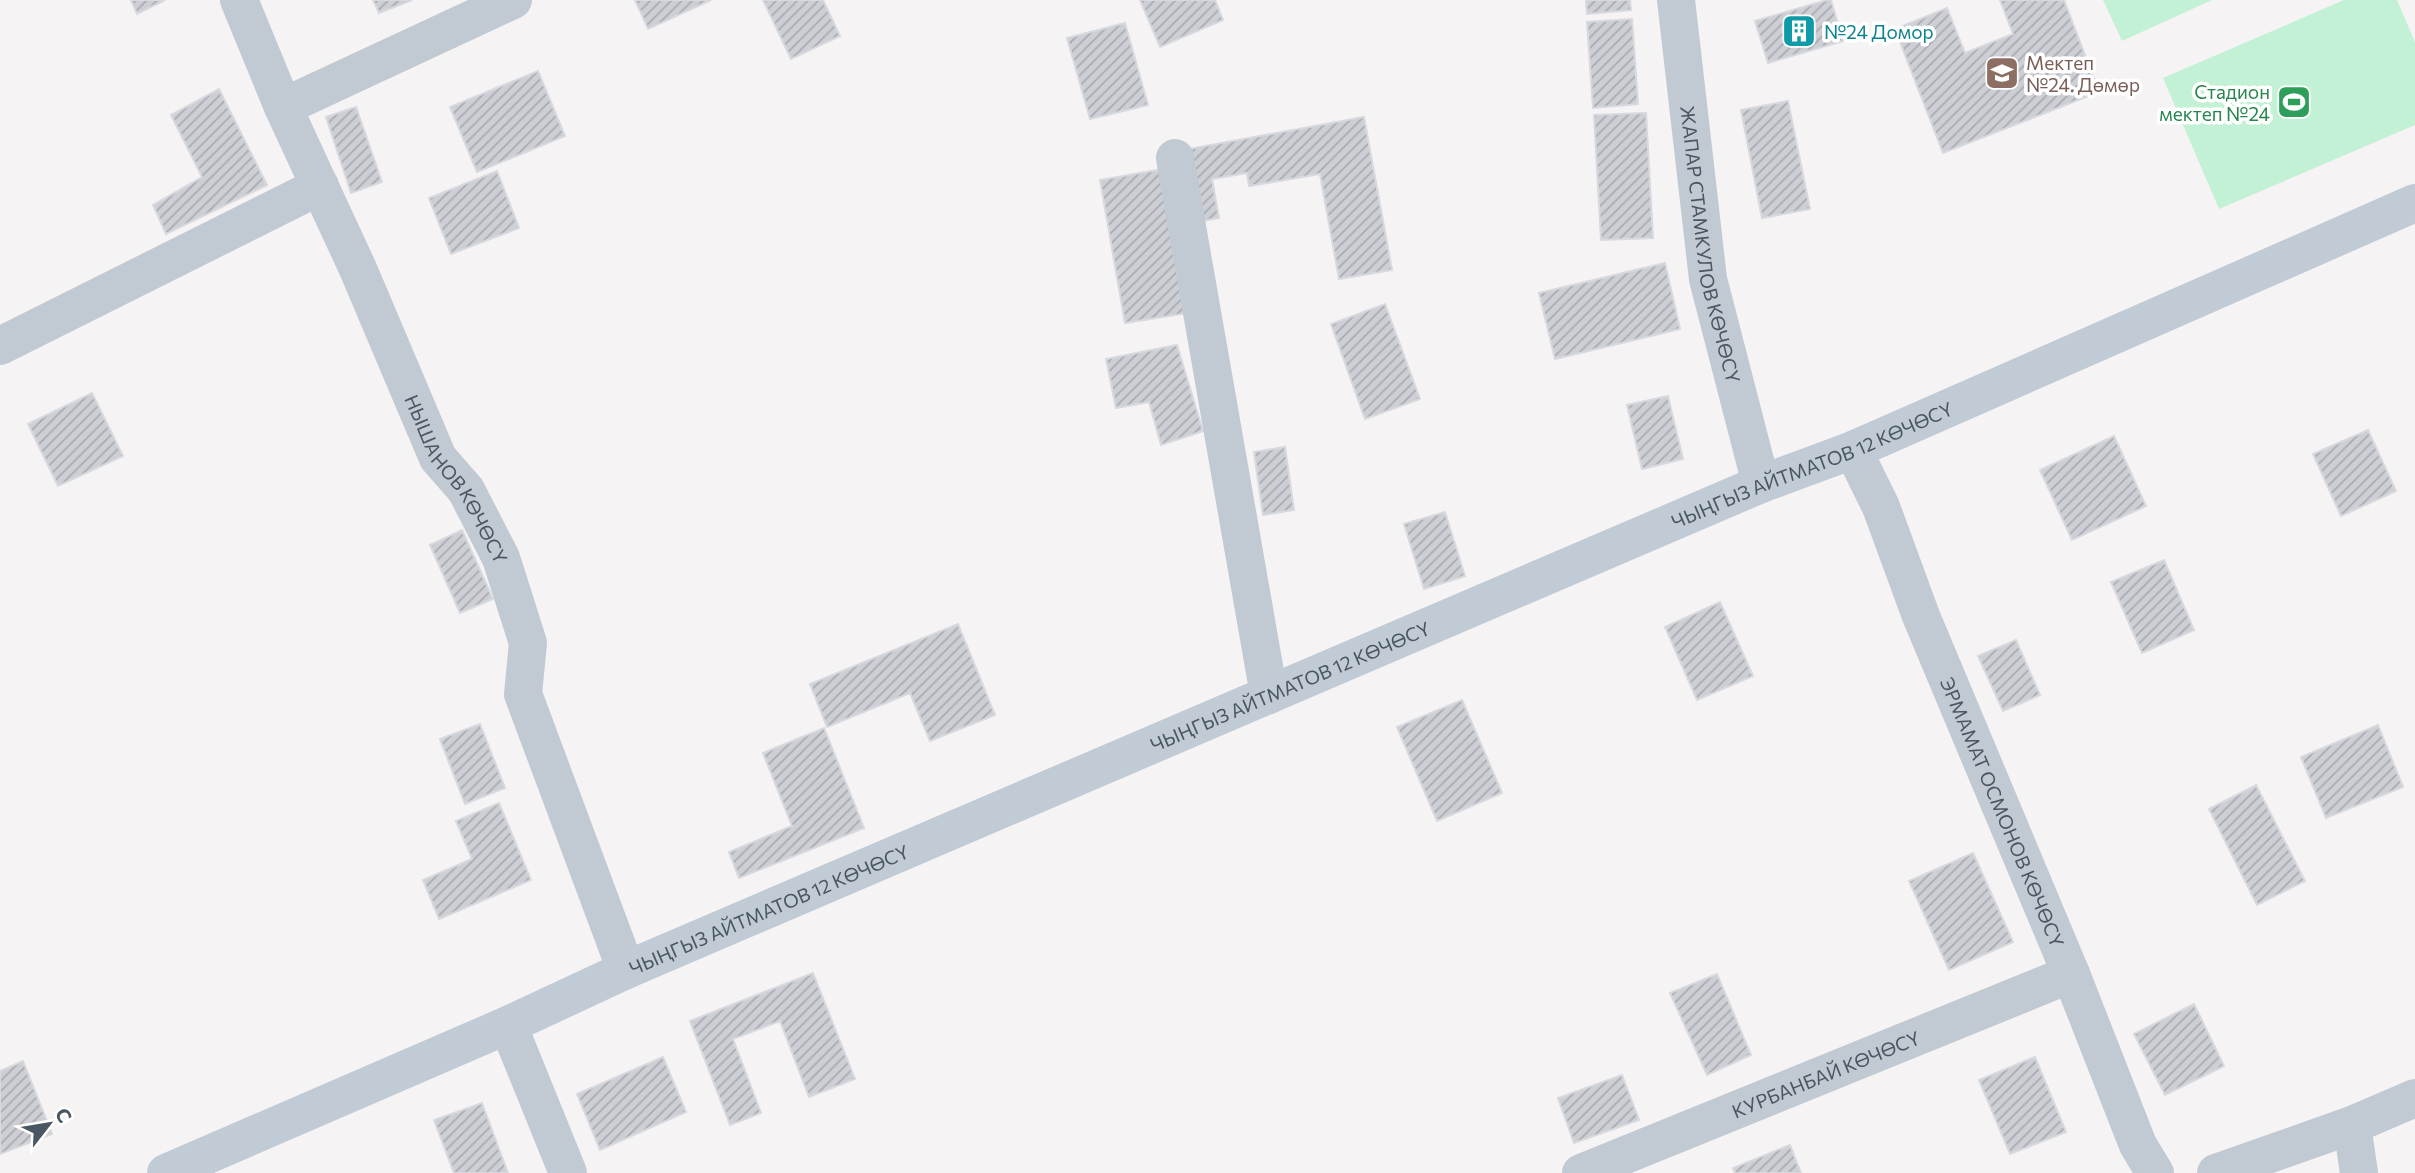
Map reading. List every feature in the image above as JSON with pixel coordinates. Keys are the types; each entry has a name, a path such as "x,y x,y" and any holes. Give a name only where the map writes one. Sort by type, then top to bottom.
{"main road":[{"name":"ЧЫҢГЫЗ АЙТМАТОВ 12 КӨЧӨСҮ","path":"166,1173 508,1025 625,970 1761,484 1853,450 2415,203"}],"street":[{"name":"НЫШАНОВ КӨЧӨСҮ","path":"239,0 283,107 358,269 438,458 466,490 501,558 528,643 523,694 625,970"},
{"path":"283,107 513,0"},
{"name":"ЖАПАР СТАМКУЛОВ КӨЧӨСҮ","path":"1675,0 1708,279 1761,484"},
{"path":"1175,158 1269,695"},
{"path":"0,346 320,186"},
{"name":"ЭРМАМАТ ОСМОНОВ КӨЧӨСҮ","path":"1853,450 1881,507 1922,616 2071,974 2138,1145 2155,1173"},
{"name":"КУРБАНБАЙ КӨЧӨСҮ","path":"1581,1173 2071,974"},
{"path":"508,1025 568,1173"},
{"path":"2216,1173 2352,1125 2415,1098"},
{"path":"2352,1125 2358,1173"}],"green space":[{"path":"2103,0 2212,0 2122,41"},
{"name":"Стадион мектеп №24","path":"2344,0 2397,0 2415,42 2415,125 2219,209 2163,78"}],"building":[{"path":"131,0 165,0 137,14"},
{"path":"373,0 412,0 379,13"},
{"path":"635,0 711,0 648,29"},
{"path":"763,0 823,0 840,36 791,59"},
{"path":"1140,0 1215,0 1223,20 1160,47"},
{"path":"1586,0 1630,0 1631,10 1587,14"},
{"name":"№24 Домор","path":"1831,0 1843,41 1768,63 1755,21"},
{"name":"Мектеп №24. Дөмөр","path":"2000,0 2064,0 2099,92 1943,153 1895,29 1947,8 1965,53 2013,34"},
{"path":"1632,19 1638,104 1593,108 1587,22"},
{"path":"1125,23 1148,105 1090,119 1067,38"},
{"path":"538,71 565,136 477,172 450,107"},
{"path":"219,89 267,185 166,234 153,205 202,177 171,115"},
{"path":"1788,101 1810,209 1762,218 1741,110"},
{"path":"356,107 382,182 351,193 326,117"},
{"path":"1646,113 1653,238 1601,240 1594,115"},
{"path":"1364,117 1392,270 1339,279 1320,174 1249,186 1247,173 1212,179 1219,218 1202,221 1189,149"},
{"path":"1163,169 1188,313 1125,323 1100,180"},
{"path":"497,171 519,228 451,254 429,198"},
{"path":"1665,263 1680,329 1555,359 1539,293"},
{"path":"1385,304 1420,399 1365,419 1331,324"},
{"path":"1177,345 1203,431 1161,445 1149,402 1116,408 1106,359"},
{"path":"92,393 123,456 58,486 28,424"},
{"path":"1668,396 1683,459 1642,469 1627,405"},
{"path":"2368,430 2396,491 2341,516 2313,454"},
{"path":"2114,436 2146,506 2072,540 2040,470"},
{"path":"1285,447 1294,510 1263,515 1254,452"},
{"path":"1445,512 1465,576 1424,589 1404,524"},
{"path":"462,530 493,599 460,613 430,545"},
{"path":"2164,560 2194,630 2142,653 2111,582"},
{"path":"1720,602 1753,676 1697,700 1665,627"},
{"path":"958,624 995,715 930,741 910,693 827,727 810,684"},
{"path":"2016,640 2040,695 2003,711 1978,656"},
{"path":"1462,700 1502,793 1437,821 1397,727"},
{"path":"480,724 505,788 465,804 440,739"},
{"path":"2378,725 2403,787 2326,818 2301,757"},
{"path":"824,728 864,828 739,878 729,852 792,826 763,753"},
{"path":"2256,785 2305,881 2257,905 2209,809"},
{"path":"499,803 531,880 439,919 423,880 472,859 456,821"},
{"path":"1973,853 2013,942 1949,970 1909,881"},
{"path":"813,973 855,1079 809,1097 780,1021 733,1039 761,1113 730,1125 690,1021"},
{"path":"1717,974 1751,1055 1707,1075 1670,993"},
{"path":"2194,1004 2224,1066 2165,1095 2134,1034"},
{"path":"663,1057 686,1112 600,1150 577,1094"},
{"path":"2035,1057 2066,1132 2010,1154 1979,1080"},
{"path":"23,1061 52,1134 0,1154 0,1071"},
{"path":"1622,1075 1639,1120 1574,1143 1558,1098"},
{"path":"482,1103 508,1173 454,1173 434,1120"},
{"path":"1790,1145 1801,1173 1735,1173 1733,1168"}],"place":[{"name":"№24 Домор","path":"1799,31"},
{"name":"Мектеп №24. Дөмөр","path":"2002,73"},
{"name":"Стадион мектеп №24","path":"2294,102"}]}
